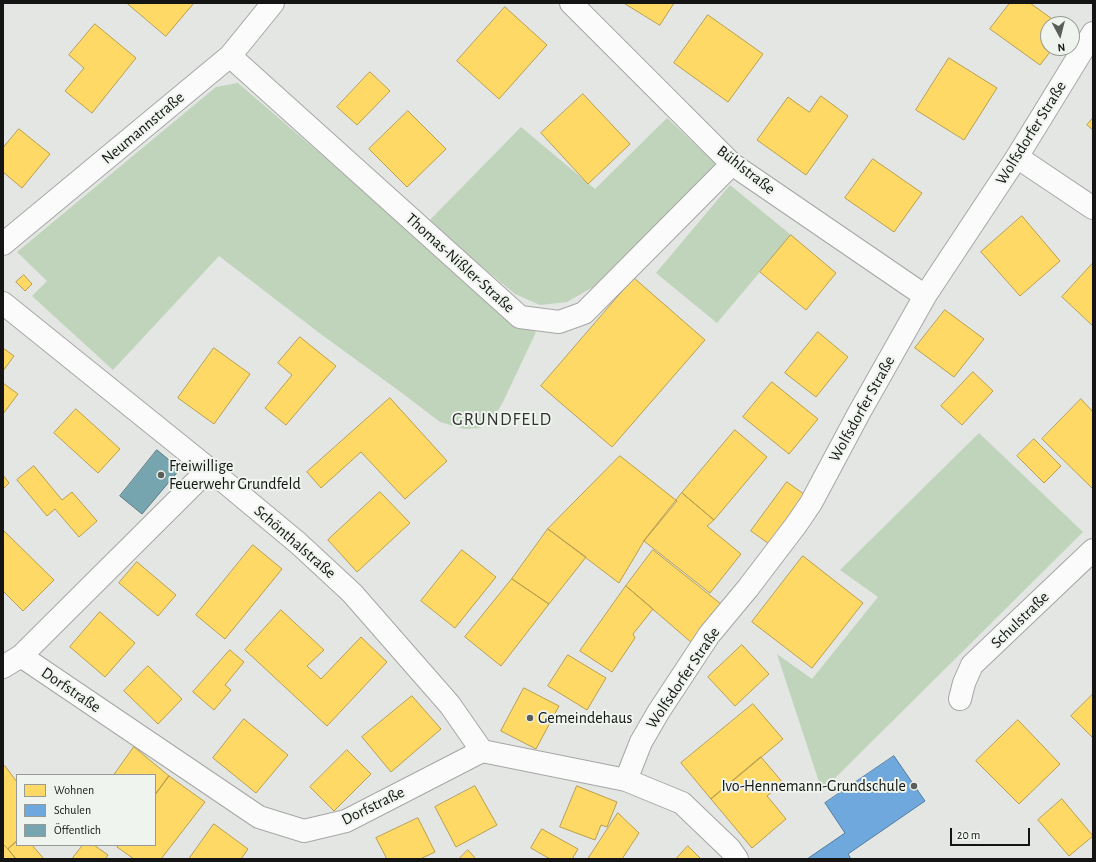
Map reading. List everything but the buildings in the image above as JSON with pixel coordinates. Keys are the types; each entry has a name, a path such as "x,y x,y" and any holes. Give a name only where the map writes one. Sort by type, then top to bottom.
{"street":[{"name":"Neumannstraße","path":"3,244 230,56 273,3"},
{"name":"Bühlstraße","path":"571,3 732,164 925,296"},
{"name":"Wolfsdorfer Straße","path":"626,780 641,742 659,711 709,635 753,581 811,503 925,296 1017,158 1093,33"},
{"name":"Thomas-Nißler-Straße","path":"230,56 520,317 559,322 584,313 732,164"},
{"path":"1017,158 1093,208"},
{"name":"Schönthalstraße","path":"3,303 209,469 298,543 352,592 450,705 482,750"},
{"path":"3,667 21,656 209,469"},
{"name":"Schulstraße","path":"960,699 964,683 972,666 1093,550"},
{"name":"Dorfstraße","path":"21,656 259,817 304,831 346,821 482,750"},
{"path":"482,750 626,780 682,804 730,849 738,859"}],"green space":[{"path":"238,83 515,321 536,332 503,402 494,417 480,428 464,429 440,422 322,335 219,256 113,370 32,296 47,281 17,252 216,87"},
{"path":"667,118 716,164 593,287 567,302 540,305 515,294 428,222 521,127 595,189"},
{"path":"730,185 791,235 717,323 656,273"},
{"path":"979,433 1083,532 822,791 777,654 812,679 878,597 840,570"}],"place":[{"name":"Freiwillige Feuerwehr Grundfeld","path":"161,475"},
{"name":"Gemeindehaus","path":"530,718"},
{"name":"Ivo-Hennemann-Grundschule","path":"914,786"}],"district":[{"name":"GRUNDFELD","path":"502,420"}]}
